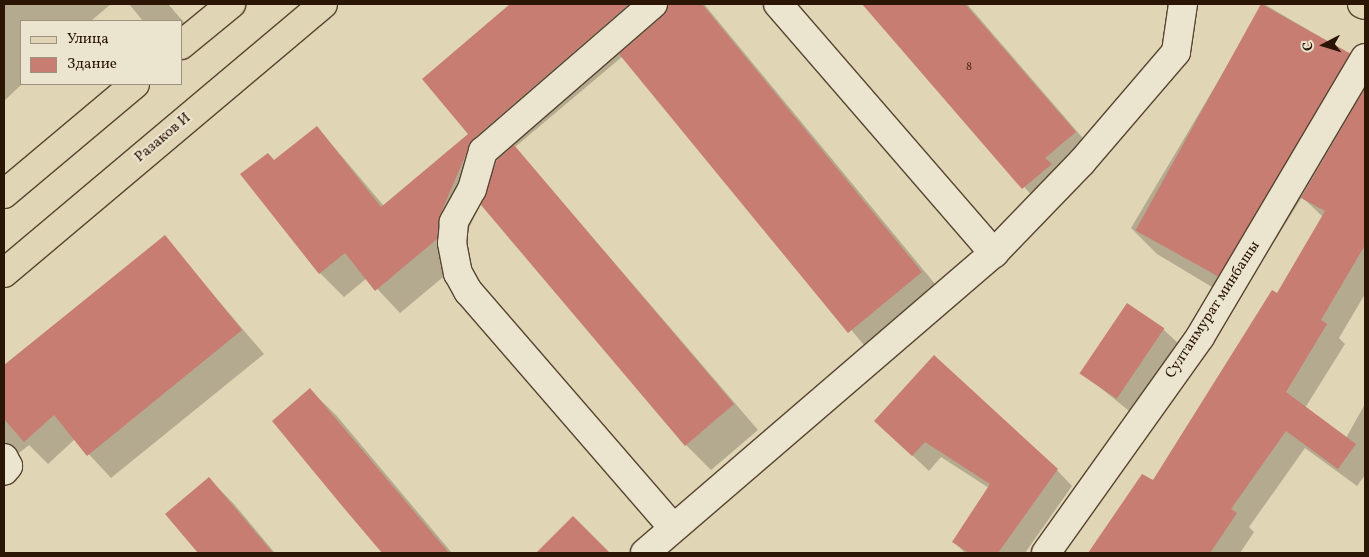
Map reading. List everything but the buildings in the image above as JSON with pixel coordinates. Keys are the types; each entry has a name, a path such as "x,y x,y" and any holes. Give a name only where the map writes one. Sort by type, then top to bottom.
{"main road":[{"path":"182,44 231,4"},
{"name":"Разаков И","path":"4,273 323,4"},
{"path":"4,194 134,85"}],"street":[{"path":"653,4 483,151 472,189 454,222 452,243 458,273 468,291 673,528"},
{"path":"778,4 994,253"},
{"path":"645,553 994,253 1081,163 1176,52 1183,25 1183,4"},
{"name":"Султанмурат минбашы","path":"1046,553 1200,337 1365,58"},
{"path":"4,458 8,466 4,471"}]}
